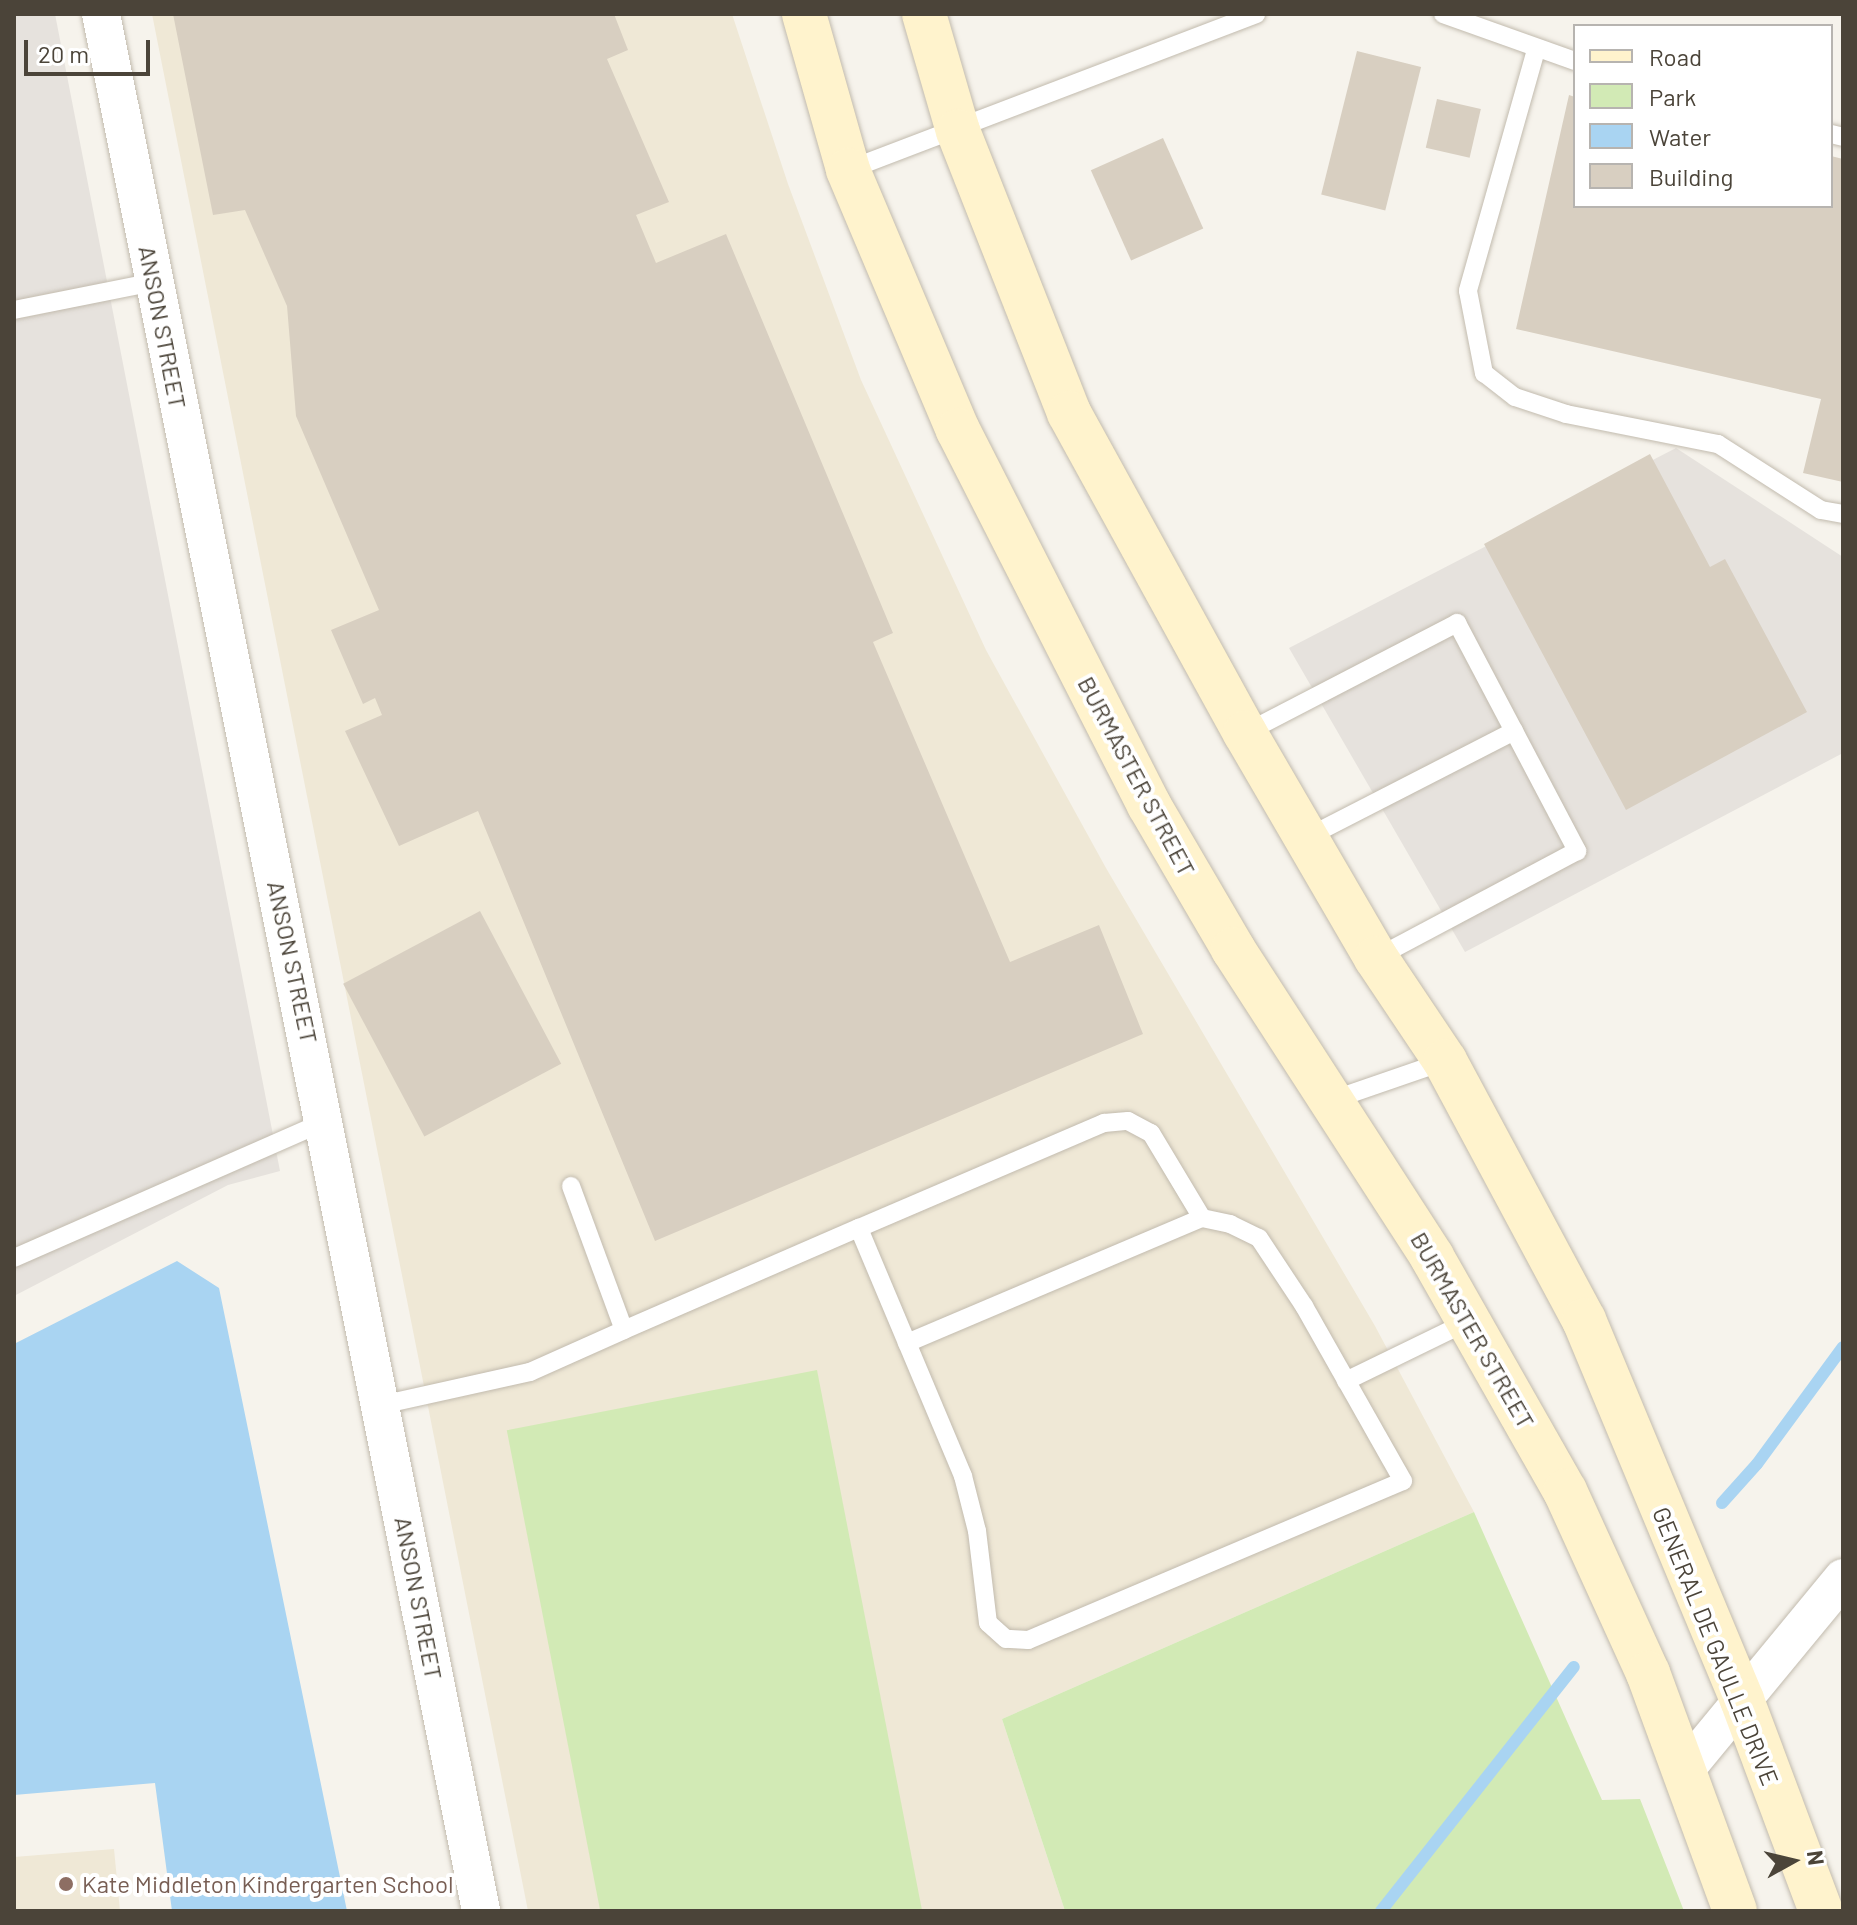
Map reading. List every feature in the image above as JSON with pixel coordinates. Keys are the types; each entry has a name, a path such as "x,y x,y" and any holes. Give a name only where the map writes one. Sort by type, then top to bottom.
{"main road":[{"name":"BURMASTER STREET","path":"804,14 848,170 958,430 1149,805 1233,949 1332,1100 1469,1321 1565,1491 1648,1673 1684,1771"},
{"path":"924,14 958,131 1069,413 1245,733 1376,958 1445,1061"},
{"name":"GENERAL DE GAULLE DRIVE","path":"1445,1061 1584,1320 1742,1700 1821,1911"},
{"path":"1684,1771 1735,1911"}],"street":[{"name":"ANSON STREET","path":"101,14 326,1121 481,1911"},
{"path":"1684,1771 1843,1578"}],"lane":[{"path":"848,170 958,131 1256,14"},
{"path":"1443,14 1536,50 1573,60"},
{"path":"1536,50 1468,291 1484,373 1515,397 1566,414 1718,444 1821,510 1843,514"},
{"path":"14,310 154,282"},
{"path":"1245,733 1457,623 1577,851 1376,958"},
{"path":"1306,838 1514,731"},
{"path":"1332,1100 1445,1061"},
{"path":"14,1258 326,1121"},
{"path":"381,1405 530,1372 1104,1123 1128,1121 1151,1133 1202,1218"},
{"path":"571,1186 624,1330"},
{"path":"859,1228 907,1343 963,1476 977,1531 988,1623 1006,1639 1028,1640 1403,1481 1259,1238 1230,1224 1202,1218 907,1343"},
{"path":"1346,1381 1469,1321"}],"shaded area":[{"path":"14,14 55,14 280,1171 228,1185 14,1296"},
{"path":"152,14 732,14 788,184 861,380 986,650 1106,868 1375,1326 1474,1512 1002,1719 1065,1911 528,1911"},
{"path":"1676,448 1843,557 1843,753 1465,952 1289,648"},
{"name":"Kate Middleton Kindergarten School","path":"114,1849 120,1911 14,1911 14,1857"}],"green space":[{"path":"817,1370 922,1911 600,1911 507,1430"},
{"path":"1474,1512 1602,1800 1640,1799 1684,1911 1065,1911 1002,1719"}],"water":[{"path":"177,1261 219,1288 347,1911 172,1911 155,1783 14,1795 14,1344"}],"building":[{"path":"173,14 614,14 628,50 607,59 669,202 636,215 656,263 726,234 893,633 873,642 1010,962 1099,925 1143,1034 655,1241 478,811 399,846 345,731 382,715 375,698 363,704 331,630 379,610 296,416 287,306 245,210 213,215"},
{"path":"1357,51 1421,67 1385,211 1321,195"},
{"path":"1569,95 1573,96 1573,208 1833,208 1833,156 1843,159 1843,482 1803,473 1821,399 1516,329"},
{"path":"1437,99 1481,109 1470,158 1426,148"},
{"path":"1163,138 1203,228 1131,261 1091,170"},
{"path":"1650,454 1710,567 1725,559 1807,712 1626,810 1484,544"},
{"path":"480,911 561,1064 424,1137 343,984"}],"waterway":[{"path":"1722,1503 1757,1464 1843,1347"},
{"path":"1381,1911 1574,1667"}],"place":[{"name":"Kate Middleton Kindergarten School","path":"66,1884"}]}
